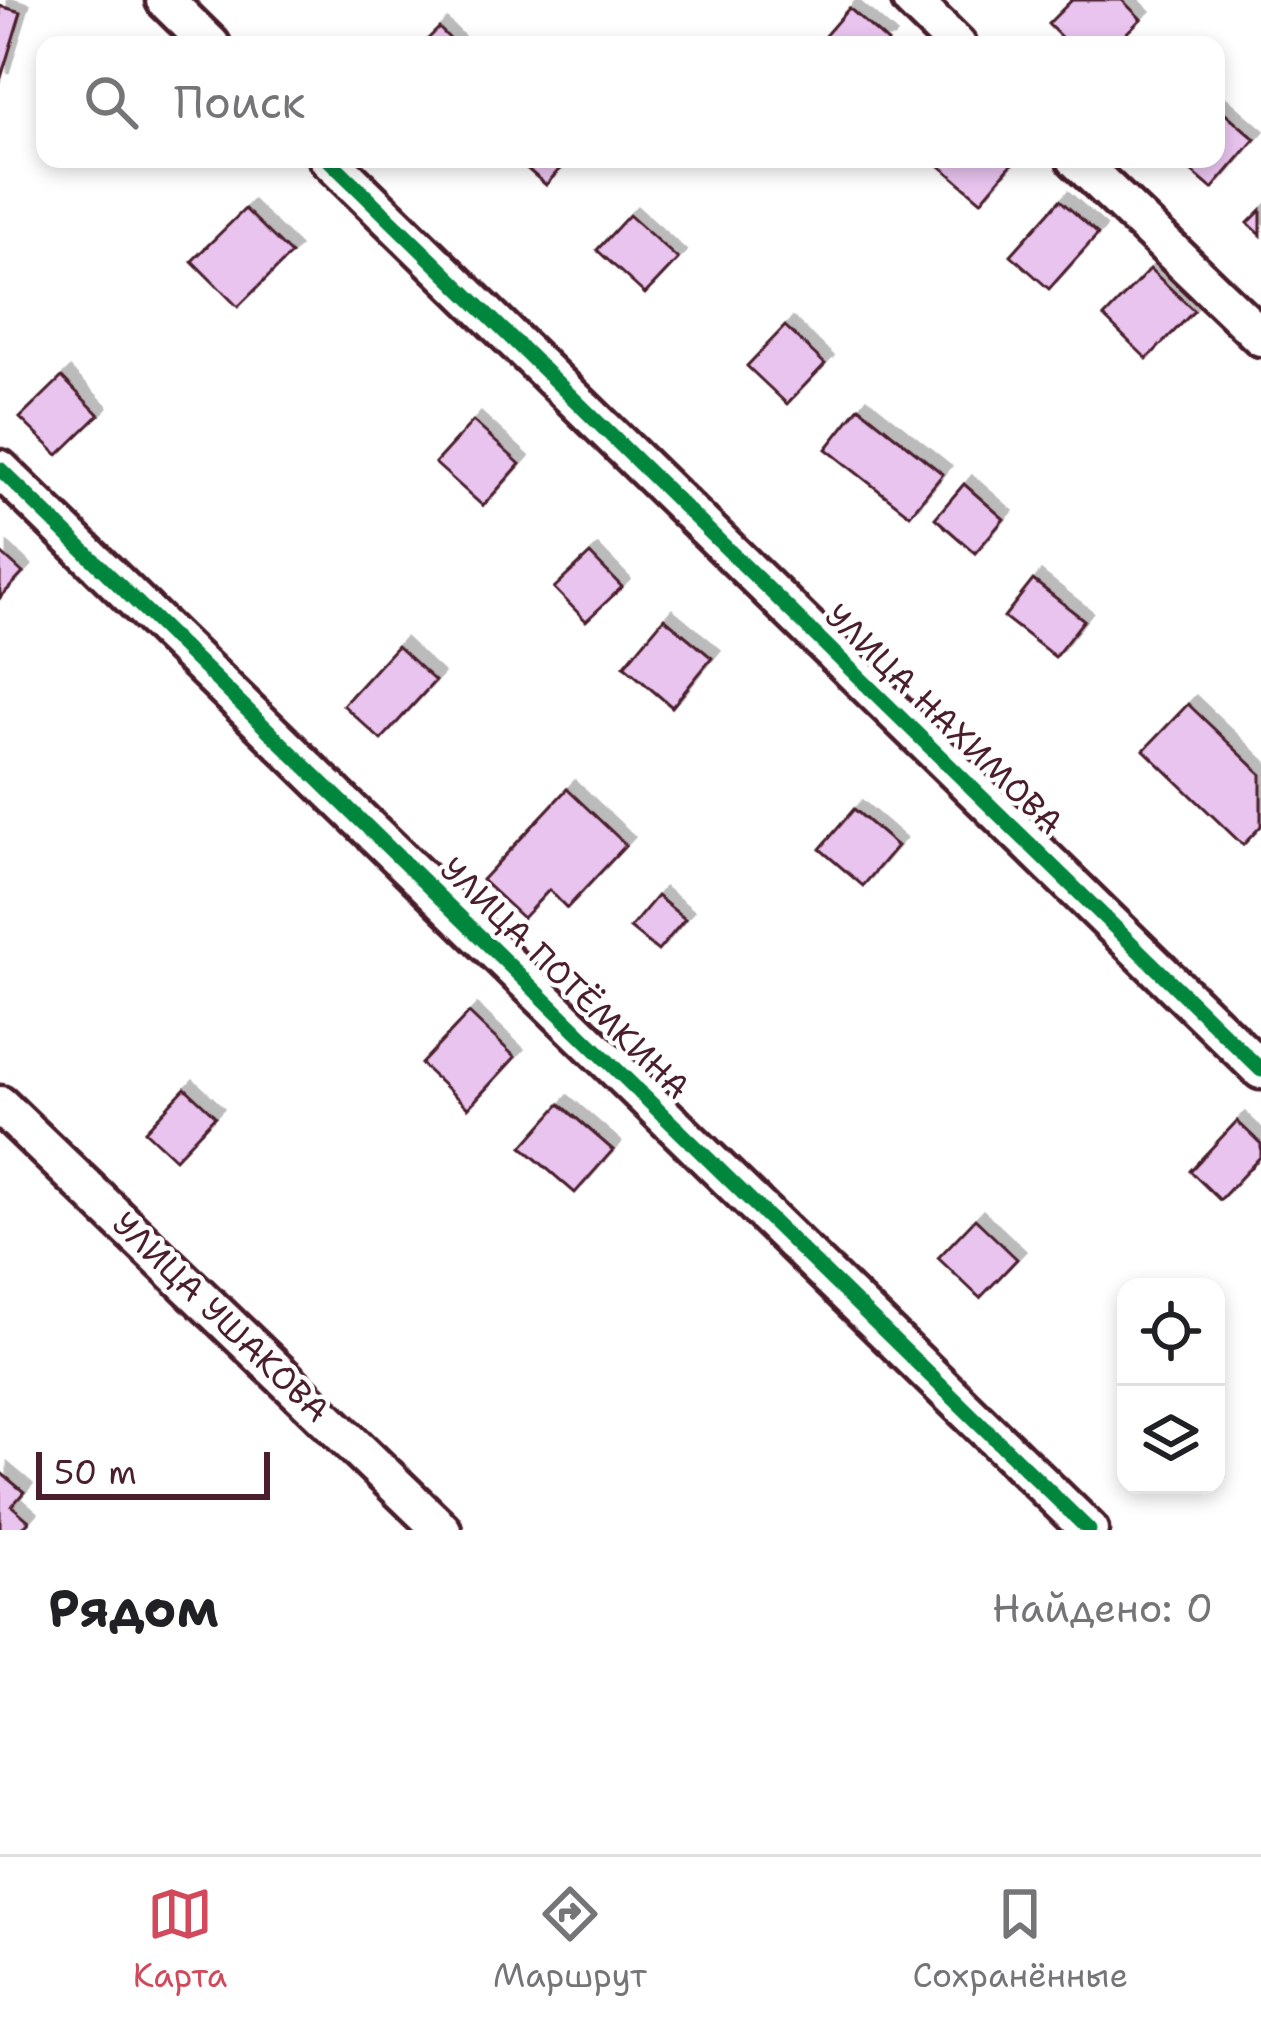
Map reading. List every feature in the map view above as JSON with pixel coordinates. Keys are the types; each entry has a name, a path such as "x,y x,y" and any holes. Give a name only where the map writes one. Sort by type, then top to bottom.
{"street":[{"path":"165,0 202,36"},
{"path":"910,0 948,36"},
{"name":"УЛИЦА НАХИМОВА","path":"337,168 1261,1070"},
{"path":"1085,168 1261,337"},
{"name":"УЛИЦА ПОТЁМКИНА","path":"0,470 1089,1530"},
{"name":"УЛИЦА УШАКОВА","path":"0,1105 442,1530"}],"building":[{"path":"1072,0 1122,0 1141,19 1123,36 1060,36 1048,24"},
{"path":"0,6 21,12 0,81"},
{"path":"849,8 881,36 825,36"},
{"path":"1225,113 1255,139 1212,189 1188,168 1225,168"},
{"path":"526,168 560,168 546,185"},
{"path":"942,168 1008,168 981,201"},
{"path":"1060,200 1098,234 1049,289 1011,255"},
{"path":"245,209 291,254 238,307 192,261"},
{"path":"1261,210 1261,235 1248,223"},
{"path":"629,215 678,259 645,294 597,250"},
{"path":"1150,269 1194,311 1147,359 1104,317"},
{"path":"785,326 825,364 787,404 747,366"},
{"path":"62,377 99,415 58,455 20,418"},
{"path":"859,407 943,474 910,515 826,449"},
{"path":"473,421 520,464 483,506 435,463"},
{"path":"964,484 1004,519 975,553 935,518"},
{"path":"0,552 23,573 0,598"},
{"path":"590,554 622,587 586,621 554,588"},
{"path":"1033,580 1084,620 1055,657 1004,617"},
{"path":"664,618 712,658 672,707 624,666"},
{"path":"397,646 435,681 381,740 343,705"},
{"path":"1188,704 1261,774 1261,826 1243,845 1144,750"},
{"path":"567,789 626,845 567,908 549,890 523,918 482,880"},
{"path":"854,809 897,846 863,886 820,849"},
{"path":"657,896 685,919 658,951 630,928"},
{"path":"469,1013 515,1057 468,1108 421,1064"},
{"path":"185,1088 215,1116 175,1159 145,1131"},
{"path":"560,1104 613,1150 575,1193 522,1147"},
{"path":"1237,1121 1261,1144 1261,1156 1220,1200 1190,1171"},
{"path":"975,1219 1017,1259 980,1298 938,1258"},
{"path":"0,1472 24,1492 12,1506 29,1521 21,1530 0,1530"}],"cycle path":[{"path":"337,168 1261,1070"},
{"path":"0,469 1089,1530"}]}
